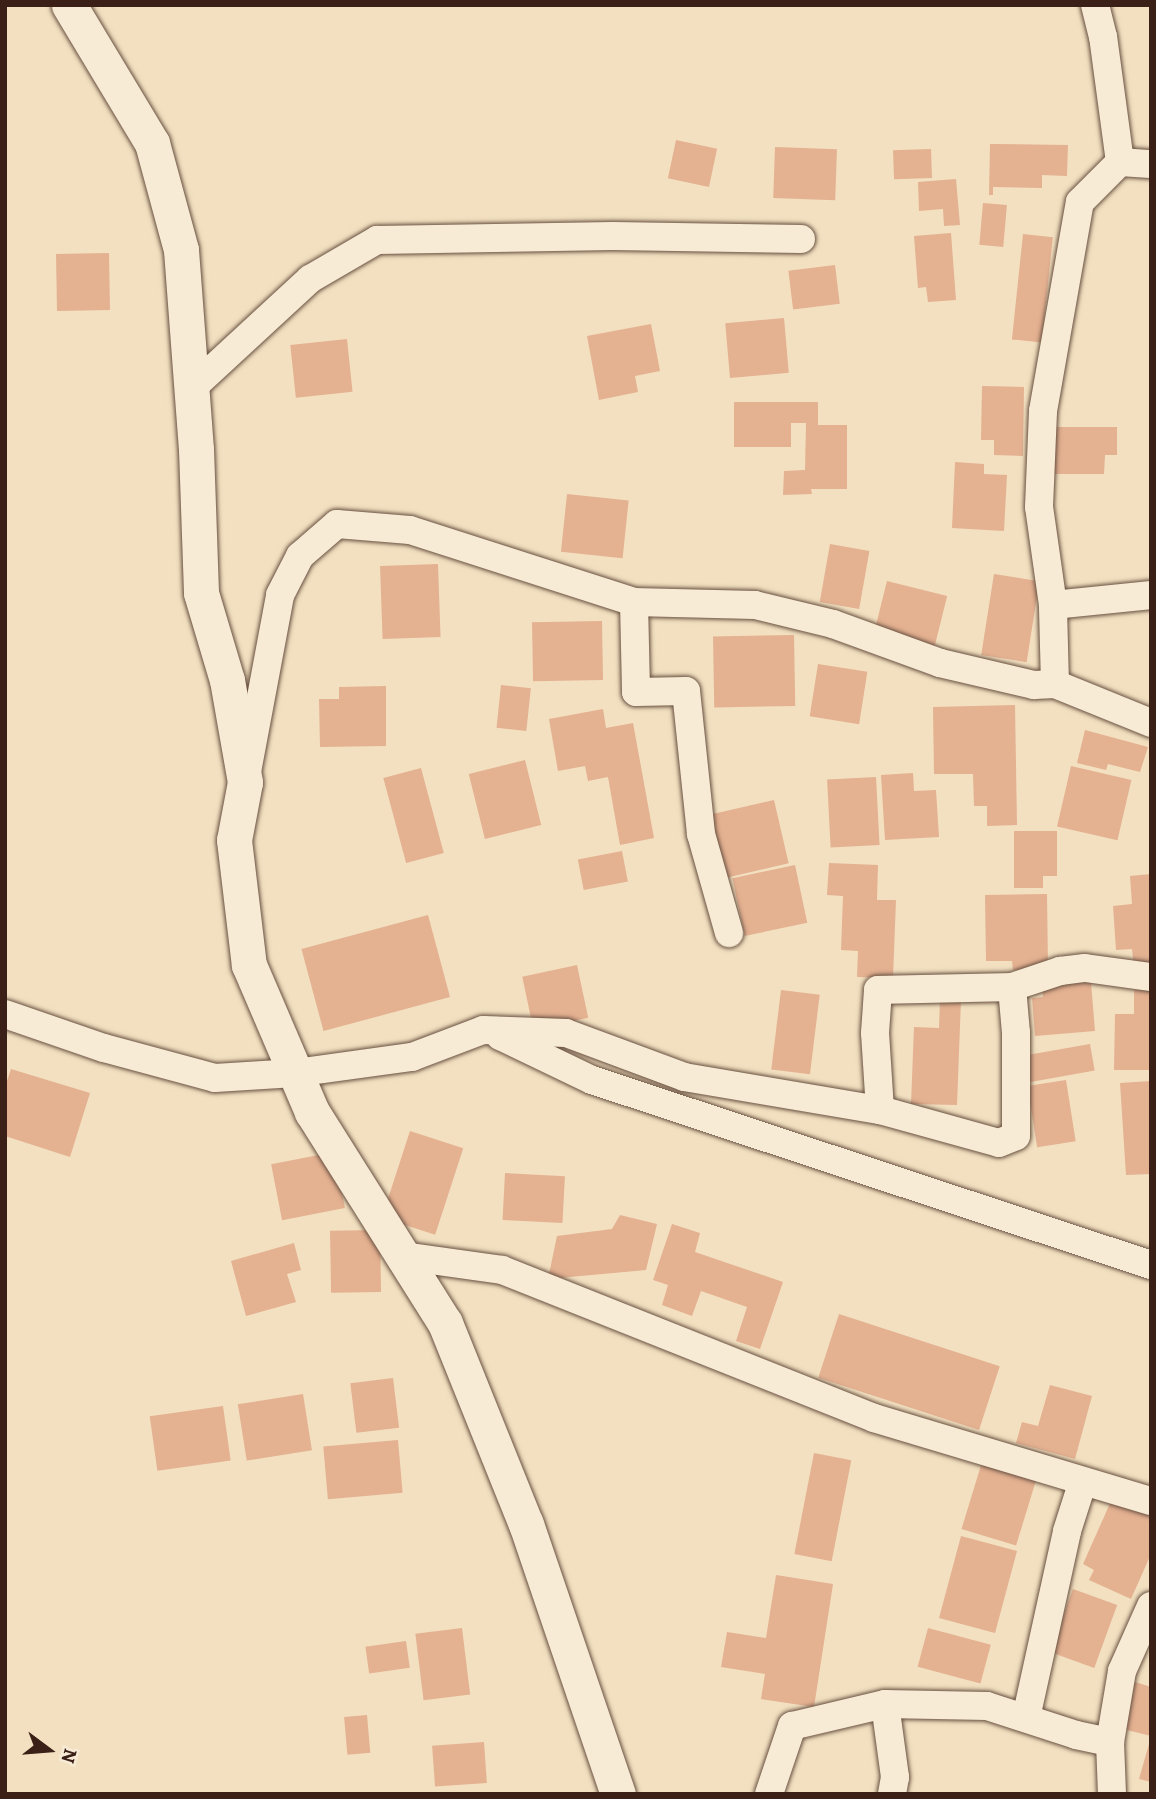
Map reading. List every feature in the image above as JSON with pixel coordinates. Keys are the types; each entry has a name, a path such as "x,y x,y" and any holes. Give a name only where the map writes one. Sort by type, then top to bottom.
{"street":[{"path":"69,5 152,143 181,250 192,388 201,593 227,680 245,782"},
{"path":"1095,5 1103,37 1121,162"},
{"path":"1055,684 1053,605 1039,507 1043,411 1080,202 1121,162 1151,164"},
{"path":"192,388 310,279 377,240 600,236 801,239"},
{"path":"618,1794 526,1524 445,1323 312,1112 249,965 234,840 279,596 300,556 337,524 411,530 634,602 755,605 833,624 940,663 1034,685 1055,684 1151,723"},
{"path":"1053,605 1151,595"},
{"path":"634,602 636,692 686,691 701,834 729,933"},
{"path":"880,1110 875,1033 878,990 1012,987 1059,971 1085,968 1151,977"},
{"path":"5,1014 104,1048 215,1077 295,1073 412,1057 483,1030 566,1033 684,1077 880,1110 999,1143 1016,1136 1016,1033 1012,987"},
{"path":"490,1031 592,1080 1151,1265"},
{"path":"403,1256 502,1270 874,1418 1151,1501"},
{"path":"1026,1718 1067,1531 1083,1481"},
{"path":"1112,1794 1110,1742 1122,1671 1151,1606"},
{"path":"886,1704 895,1777 892,1794"},
{"path":"769,1794 792,1726 886,1704 987,1706 1110,1742"}],"building":[{"path":"676,140 717,149 709,187 668,178"},
{"path":"990,144 1068,145 1067,176 1042,175 1042,188 993,187 993,195 989,195"},
{"path":"775,147 837,149 835,200 773,198"},
{"path":"931,149 932,178 894,179 893,150"},
{"path":"956,179 960,225 944,226 943,209 919,211 918,182"},
{"path":"983,203 1007,205 1003,247 979,245"},
{"path":"951,233 956,300 928,302 926,287 918,288 914,236"},
{"path":"1023,234 1053,237 1042,343 1012,339"},
{"path":"109,253 110,310 57,311 56,254"},
{"path":"835,265 840,304 793,309 788,271"},
{"path":"784,318 789,373 730,378 725,323"},
{"path":"651,324 660,371 635,376 638,392 599,400 587,336"},
{"path":"347,339 353,392 296,398 290,345"},
{"path":"982,386 1024,387 1023,456 994,455 994,440 981,440"},
{"path":"734,402 818,402 818,425 847,425 847,489 811,489 812,494 783,495 784,471 805,470 806,423 791,423 791,447 734,447"},
{"path":"1048,427 1117,427 1117,455 1105,455 1104,474 1047,474"},
{"path":"955,462 984,464 984,474 1007,475 1004,531 952,528"},
{"path":"567,494 629,500 623,558 561,552"},
{"path":"830,544 869,551 859,609 820,602"},
{"path":"438,564 441,637 383,639 380,566"},
{"path":"994,574 1039,581 1027,662 981,655"},
{"path":"887,581 947,596 934,648 874,633"},
{"path":"602,621 603,680 533,681 532,622"},
{"path":"794,635 795,706 714,707 713,636"},
{"path":"818,664 867,672 859,724 810,716"},
{"path":"501,685 531,688 526,731 497,728"},
{"path":"386,686 386,746 320,747 319,699 339,699 339,687"},
{"path":"1015,705 1017,825 987,826 987,806 974,806 973,774 934,774 933,707"},
{"path":"603,709 606,728 633,723 654,838 620,845 608,777 588,781 585,766 558,771 549,719"},
{"path":"1085,730 1148,747 1140,772 1108,764 1106,770 1077,763"},
{"path":"525,760 541,825 485,839 469,774"},
{"path":"1071,766 1131,780 1117,840 1057,826"},
{"path":"421,768 444,853 406,863 383,778"},
{"path":"913,773 914,791 936,790 939,837 885,840 881,775"},
{"path":"876,777 880,845 831,847 827,780"},
{"path":"774,800 789,863 725,878 711,815"},
{"path":"1014,831 1057,831 1057,876 1043,876 1043,888 1014,888"},
{"path":"622,851 628,881 584,890 578,860"},
{"path":"829,863 878,865 877,900 896,900 893,978 857,977 858,951 841,950 843,896 827,895"},
{"path":"795,865 807,923 745,936 732,878"},
{"path":"1151,874 1151,968 1134,969 1132,949 1116,950 1113,906 1132,904 1130,876"},
{"path":"1047,894 1048,969 1013,970 1012,961 986,961 985,895"},
{"path":"428,915 450,997 323,1031 301,949"},
{"path":"577,965 588,1018 533,1029 522,977"},
{"path":"1091,982 1095,1031 1035,1036 1032,998 1043,997 1042,986"},
{"path":"781,990 820,995 810,1074 771,1069"},
{"path":"1134,990 1151,990 1151,1070 1114,1070 1115,1014 1134,1014"},
{"path":"940,999 961,1000 957,1105 911,1104 914,1027 939,1028"},
{"path":"1090,1044 1095,1071 1031,1082 1026,1055"},
{"path":"11,1069 90,1093 70,1157 5,1136 5,1087"},
{"path":"1066,1080 1076,1141 1037,1147 1027,1086"},
{"path":"1151,1081 1151,1174 1126,1175 1120,1083"},
{"path":"410,1131 463,1148 435,1235 382,1218"},
{"path":"334,1152 345,1208 282,1220 271,1164"},
{"path":"505,1173 565,1176 562,1223 503,1220"},
{"path":"620,1215 657,1224 646,1270 548,1279 557,1236 612,1229"},
{"path":"672,1224 700,1233 695,1252 783,1282 760,1349 736,1341 747,1307 701,1291 692,1316 662,1305 668,1285 653,1280"},
{"path":"380,1230 381,1292 331,1293 330,1231"},
{"path":"294,1243 301,1270 287,1274 296,1302 246,1316 231,1261"},
{"path":"839,1314 1000,1366 979,1430 818,1378"},
{"path":"393,1378 399,1428 356,1433 350,1383"},
{"path":"1050,1385 1092,1396 1075,1459 1016,1443 1022,1422 1038,1426"},
{"path":"303,1394 312,1450 247,1461 238,1404"},
{"path":"223,1406 231,1460 157,1471 150,1416"},
{"path":"398,1440 403,1493 328,1499 323,1447"},
{"path":"814,1453 851,1460 832,1561 794,1554"},
{"path":"982,1462 1037,1479 1016,1546 962,1529"},
{"path":"1112,1499 1151,1516 1151,1554 1131,1599 1089,1580 1094,1570 1083,1564"},
{"path":"961,1536 1017,1551 995,1633 939,1618"},
{"path":"776,1575 833,1584 814,1707 761,1699 765,1674 721,1667 727,1632 766,1638"},
{"path":"1073,1589 1117,1605 1094,1668 1050,1652"},
{"path":"462,1628 470,1695 424,1700 415,1634"},
{"path":"928,1628 991,1645 980,1683 918,1667"},
{"path":"406,1641 410,1668 369,1673 365,1647"},
{"path":"1132,1681 1151,1687 1151,1736 1119,1728"},
{"path":"367,1715 370,1753 347,1755 344,1717"},
{"path":"1151,1737 1151,1782 1139,1779"},
{"path":"484,1742 487,1783 435,1787 432,1746"}]}
